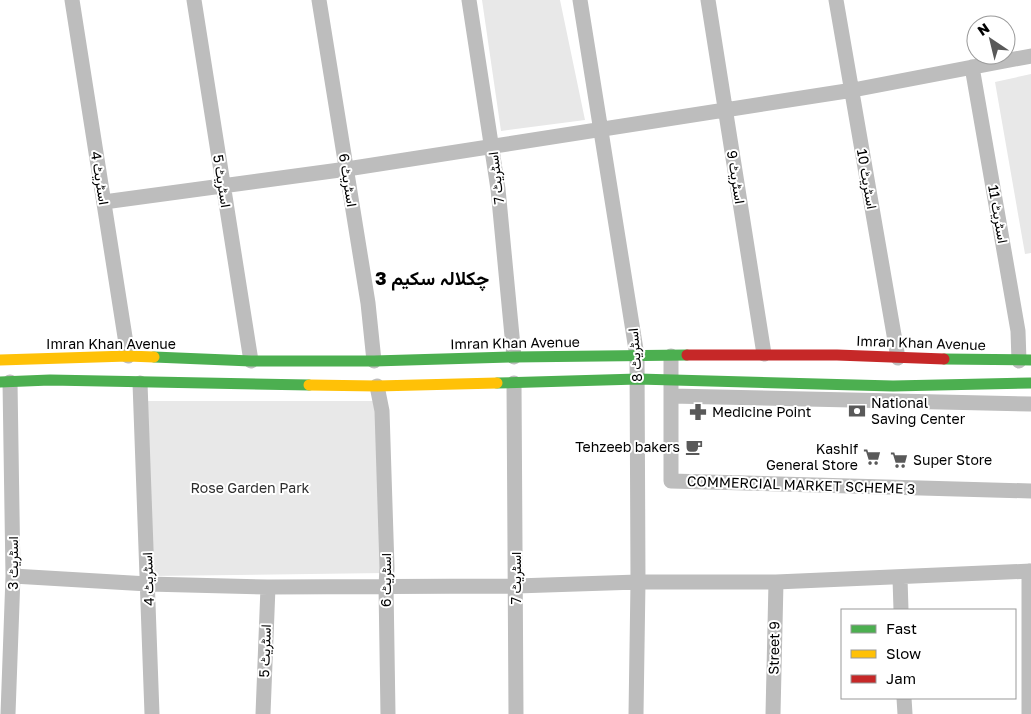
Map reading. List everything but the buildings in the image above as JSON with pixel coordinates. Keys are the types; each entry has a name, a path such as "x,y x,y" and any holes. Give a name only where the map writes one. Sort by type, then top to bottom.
{"main road":[{"name":"Imran Khan Avenue","path":"0,360 128,356 251,361 374,361 764,354 1025,360"},
{"path":"5,382 50,380 378,386 638,379 893,386 1031,383"}],"street":[{"name":"اسٹریٹ 4","path":"72,0 128,356"},
{"name":"اسٹریٹ 5","path":"194,0 251,361"},
{"name":"اسٹریٹ 6","path":"319,0 368,303 374,361"},
{"name":"اسٹریٹ 7","path":"469,0 492,145 514,357"},
{"name":"اسٹریٹ 8","path":"580,0 637,356 638,582 636,714"},
{"name":"اسٹریٹ 9","path":"708,0 764,354"},
{"name":"اسٹریٹ 10","path":"836,0 898,358"},
{"path":"104,202 347,169 852,90 1031,56"},
{"name":"اسٹریٹ 11","path":"972,67 1018,330 1025,360"},
{"name":"COMMERCIAL MARKET SCHEME 3","path":"671,356 671,481 1031,491"},
{"name":"اسٹریٹ 3","path":"5,382 13,576 8,714"},
{"name":"اسٹریٹ 4","path":"140,383 152,714"},
{"name":"اسٹریٹ 7","path":"514,383 516,714"},
{"name":"اسٹریٹ 6","path":"378,386 382,411 387,568 388,714"},
{"path":"671,396 1031,404"},
{"path":"13,576 148,584 268,587 516,586 638,582 776,582 1030,571 1029,714"},
{"path":"900,578 901,609"},
{"name":"Street 9","path":"773,714 776,582"},
{"name":"اسٹریٹ 5","path":"263,714 268,587"},
{"path":"904,699 905,714"}],"green space":[{"path":"482,0 560,0 585,120 501,131"},
{"path":"1031,74 1031,253 1025,254 995,82"},
{"name":"Rose Garden Park","path":"144,401 384,401 385,573 151,576"}],"traffic: fast":[{"path":"154,357 251,361 374,361 687,355"},
{"path":"944,359 1031,360"},
{"path":"497,383 638,379 893,386 1031,383"},
{"path":"0,382 50,380 309,385"}],"traffic: slow":[{"path":"0,360 128,356 154,357"},
{"path":"309,385 377,386 497,383"}],"traffic: jam":[{"path":"687,355 837,355 944,359"}],"place":[{"name":"National Saving Center","path":"857,411"},
{"name":"Medicine Point","path":"698,412"},
{"name":"Tehzeeb bakers","path":"694,447"},
{"name":"Kashif General Store","path":"872,457"},
{"name":"Super Store","path":"899,460"}],"district":[{"name":"چکلالہ سکیم 3","path":"432,278"}]}
